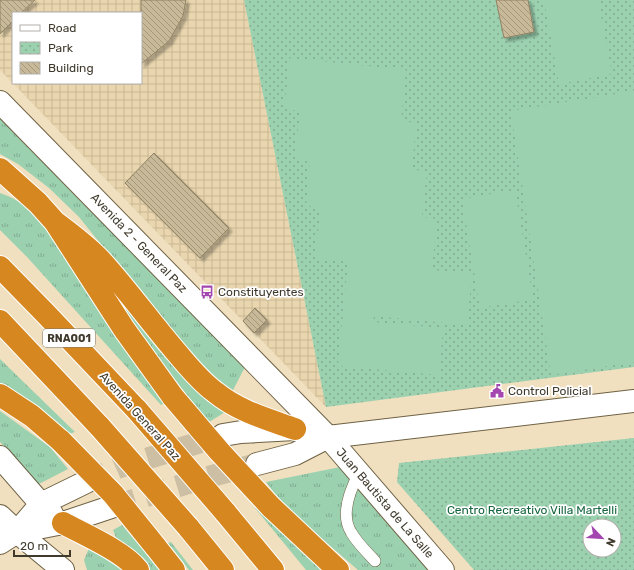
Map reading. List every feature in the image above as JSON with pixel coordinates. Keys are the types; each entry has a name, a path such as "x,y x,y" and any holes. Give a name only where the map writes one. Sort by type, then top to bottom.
{"highway":[{"path":"0,170 12,179 43,208 55,222 124,330 173,397 219,451 271,507 338,570"},
{"path":"0,183 18,189 29,196"},
{"path":"55,222 85,245 103,263 150,322 189,367 215,393 248,412 295,429"},
{"name":"Avenida General Paz","path":"0,267 136,410 225,512 273,570"},
{"name":"RNA001","path":"0,322 100,427 188,527 223,570"},
{"path":"0,395 32,416 61,441 113,494 174,570"},
{"path":"63,524 120,554 138,570"}],"main road":[{"name":"Avenida 2 - General Paz","path":"0,102 328,437"},
{"path":"223,435 241,432 295,429 328,437 634,401"},
{"path":"257,464 295,454 328,437"},
{"name":"Juan Bautista de La Salle","path":"328,437 443,570"},
{"path":"0,457 41,504 63,524"},
{"path":"9,538 41,504 86,482"},
{"path":"9,538 63,524 114,506"},
{"path":"0,516 9,538 64,570"}],"lane":[{"path":"359,473 351,489 347,504 346,520 351,532 375,562"}],"shaded area":[{"path":"0,0 244,0 326,407 14,84 142,84 142,12 12,12 12,82 0,70"}],"green space":[{"path":"244,0 634,0 634,367 326,407"},
{"path":"544,0 598,0 612,74 559,84"},
{"path":"290,58 406,70 401,121 416,123 412,170 427,171 422,217 437,219 432,270 472,273 467,325 374,316 373,322 443,328 439,375 338,366 348,262 315,258 321,207 306,206 310,160 295,158 300,111 284,109"},
{"path":"634,91 634,362 551,375 511,111"},
{"path":"0,115 245,367 230,396 211,381 79,217 49,188 18,164 0,154"},
{"path":"515,190 533,299 480,308 462,199"},
{"path":"0,193 13,198 33,213 43,223 116,338 165,403 161,405 27,257 0,230"},
{"path":"117,293 227,411 209,422 148,343 115,294"},
{"path":"0,359 75,432 69,434 25,399 0,384"},
{"path":"0,411 50,447 68,469 39,484 0,442"},
{"name":"Centro Recreativo Villa Martelli","path":"634,438 634,570 474,570 397,482 399,463"},
{"path":"340,467 428,570 358,570 285,507 266,482"},
{"path":"257,506 323,570 306,570 255,508"},
{"path":"122,525 160,570 148,570 117,540 113,530"},
{"path":"171,542 193,570 189,570 168,543"},
{"path":"89,548 128,570 87,570 84,560"}],"building":[{"path":"0,0 35,0 22,12 12,12 12,22 0,34"},
{"path":"141,0 186,0 183,16 169,41 142,63 142,12"},
{"path":"496,0 528,0 534,32 504,38"},
{"path":"154,153 229,228 200,258 125,183"},
{"path":"255,308 267,320 254,333 243,321"}],"tunnel":[{"path":"86,482 117,468 223,435"},
{"path":"114,506 201,479 253,465"}],"place":[{"name":"Constituyentes","path":"207,292"},
{"name":"Control Policial","path":"497,391"}]}
